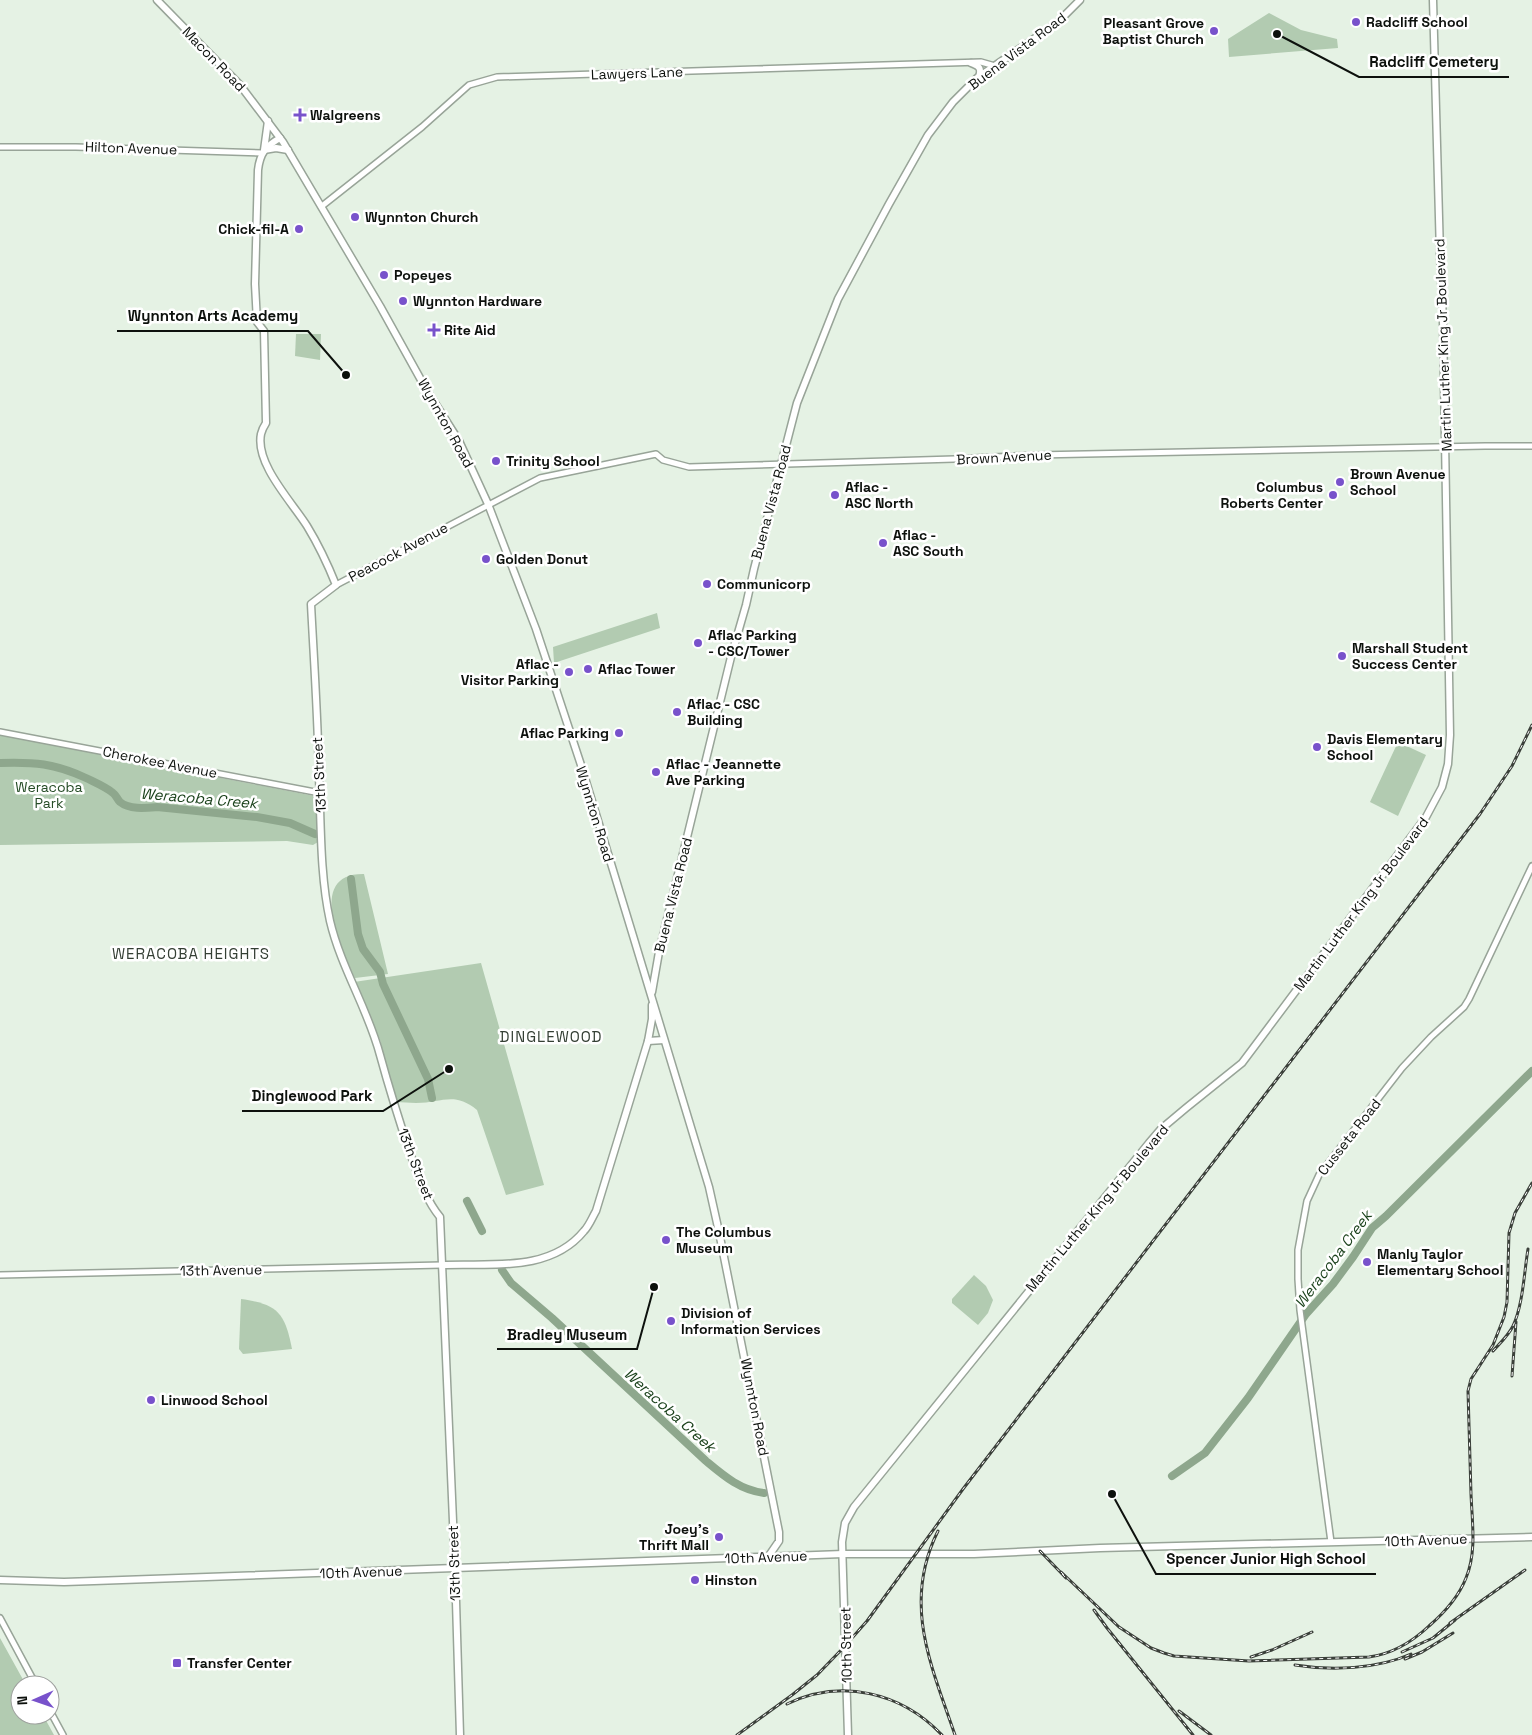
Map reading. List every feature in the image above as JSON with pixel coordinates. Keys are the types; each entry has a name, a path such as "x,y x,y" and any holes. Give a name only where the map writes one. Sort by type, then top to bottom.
{"main road":[{"name":"Macon Road","path":"157,0 240,85 268,121"},
{"name":"Buena Vista Road","path":"442,1265 536,1261 562,1249 584,1231 596,1211 648,1041 652,1019 652,995 658,952 797,403 838,299 928,135 953,102 980,77 1057,23 1080,0"},
{"name":"Martin Luther King Jr Boulevard","path":"843,1554 842,1542 845,1523 854,1507 1161,1129 1242,1063 1426,817 1442,787 1448,764 1450,735 1446,446 1433,0"},
{"path":"971,63 979,66 981,69 980,77"},
{"name":"Wynnton Road","path":"268,121 322,206 426,389 459,441 488,504 536,629 652,995 709,1187 779,1532 779,1541 768,1557"},
{"path":"268,121 258,170 255,276 257,322 264,331 266,423 261,433 261,446 275,480 306,525 336,584"},
{"path":"263,151 280,138"},
{"path":"263,151 276,148 288,150"},
{"name":"Peacock Avenue","path":"311,604 336,584"},
{"name":"13th Street","path":"311,604 320,793 326,893 330,923 346,972 371,1023 394,1105 420,1180 434,1210 440,1217 460,1735"},
{"path":"648,1041 664,1040"},
{"name":"10th Avenue","path":"0,1580 64,1582 843,1554 974,1554 1100,1548 1532,1537"},
{"name":"10th Street","path":"843,1554 848,1735"}],"street":[{"name":"Lawyers Lane","path":"322,206 422,127 469,85 497,77 981,62 996,66"},
{"name":"Hilton Avenue","path":"0,147 263,151"},
{"name":"Brown Avenue","path":"488,504 530,482 550,474 656,454 663,460 689,467 1036,455 1446,446 1532,446"},
{"name":"Peacock Avenue","path":"336,584 488,504"},
{"name":"Cherokee Avenue","path":"0,732 320,793"},
{"name":"Cusseta Road","path":"1331,1542 1300,1310 1298,1250 1307,1201 1319,1175 1402,1068 1431,1037 1464,1007 1532,866"},
{"name":"13th Avenue","path":"0,1275 442,1265"},
{"path":"0,1618 31,1675"}],"green space":[{"path":"1269,13 1301,30 1337,39 1338,48 1229,57 1228,39"},
{"path":"296,334 321,334 320,360 295,356"},
{"path":"657,613 660,628 554,663 553,647"},
{"name":"Weracoba Park","path":"0,735 314,796 317,801 318,842 313,845 287,841 0,845"},
{"path":"1398,742 1426,755 1398,816 1370,802"},
{"path":"364,874 388,974 355,978 332,915 332,899 336,886 346,877"},
{"path":"481,963 544,1185 506,1195 477,1110 469,1104 454,1099 425,1103 396,1102 380,1040 354,982"},
{"path":"974,1275 986,1286 993,1300 988,1313 978,1325 952,1303 952,1299"},
{"path":"241,1299 264,1304 278,1312 283,1319 292,1349 243,1354 239,1349"},
{"path":"0,1638 20,1675 10,1675 10,1725 48,1725 54,1735 0,1735"}],"waterway":[{"name":"Weracoba Creek","path":"0,763 34,763 64,769 103,787 114,794 120,802 128,806 257,817 290,823 315,834"},
{"name":"Weracoba Creek","path":"351,879 358,934 363,949 380,972 383,984 428,1079 432,1098"},
{"name":"Weracoba Creek","path":"1172,1476 1205,1453 1248,1398 1306,1314 1333,1284 1372,1228 1532,1071"},
{"name":"Weracoba Creek","path":"467,1201 482,1231"},
{"name":"Weracoba Creek","path":"502,1270 511,1283 552,1318 706,1461 740,1486 764,1493"}],"railway":[{"path":"737,1735 817,1675 867,1621 963,1489 1480,814 1512,766 1532,725"},
{"path":"1061,1572 1119,1627 1151,1648 1174,1656 1249,1661 1369,1657 1394,1650 1422,1632 1440,1616 1455,1598 1466,1578 1472,1558 1473,1536 1468,1391 1471,1379 1493,1345 1504,1317 1507,1302 1509,1233 1515,1213 1532,1183"},
{"path":"1493,1351 1509,1333 1516,1318 1521,1299 1528,1249"},
{"path":"1512,1376 1516,1322"},
{"path":"938,1531 927,1558 922,1583 921,1609 930,1659 955,1735"},
{"path":"1040,1551 1066,1578"},
{"path":"1450,1623 1525,1570"},
{"path":"1094,1610 1193,1735"},
{"path":"1402,1652 1433,1638 1455,1620"},
{"path":"1251,1657 1312,1632"},
{"path":"1405,1659 1422,1652 1453,1633"},
{"path":"1295,1665 1324,1668 1369,1666 1411,1654"},
{"path":"787,1704 807,1696 828,1692 849,1691 869,1694 889,1699 908,1708 926,1720 942,1735"},
{"path":"1179,1711 1211,1735"}],"place":[{"name":"Radcliff School","path":"1356,22"},
{"name":"Pleasant Grove Baptist Church","path":"1214,31"},
{"name":"Radcliff Cemetery","path":"1277,34"},
{"name":"Walgreens","path":"300,115"},
{"name":"Wynnton Church","path":"355,217"},
{"name":"Chick-fil-A","path":"299,229"},
{"name":"Popeyes","path":"384,275"},
{"name":"Wynnton Hardware","path":"403,301"},
{"name":"Rite Aid","path":"434,330"},
{"name":"Wynnton Arts Academy","path":"346,375"},
{"name":"Trinity School","path":"496,461"},
{"name":"Brown Avenue School","path":"1340,482"},
{"name":"Aflac - ASC North","path":"835,495"},
{"name":"Columbus Roberts Center","path":"1333,495"},
{"name":"Aflac - ASC South","path":"883,543"},
{"name":"Golden Donut","path":"486,559"},
{"name":"Communicorp","path":"707,584"},
{"name":"Aflac Parking - CSC/Tower","path":"698,643"},
{"name":"Marshall Student Success Center","path":"1342,656"},
{"name":"Aflac Tower","path":"588,669"},
{"name":"Aflac - Visitor Parking","path":"569,672"},
{"name":"Aflac - CSC Building","path":"677,712"},
{"name":"Aflac Parking","path":"619,733"},
{"name":"Davis Elementary School","path":"1317,747"},
{"name":"Aflac - Jeannette Ave Parking","path":"656,772"},
{"name":"Dinglewood Park","path":"449,1069"},
{"name":"The Columbus Museum","path":"666,1240"},
{"name":"Manly Taylor Elementary School","path":"1367,1262"},
{"name":"Bradley Museum","path":"654,1287"},
{"name":"Division of Information Services","path":"671,1321"},
{"name":"Linwood School","path":"151,1400"},
{"name":"Spencer Junior High School","path":"1112,1494"},
{"name":"Joey's Thrift Mall","path":"719,1537"},
{"name":"Hinston","path":"695,1580"},
{"name":"Transfer Center","path":"177,1663"}],"district":[{"name":"WERACOBA HEIGHTS","path":"191,953"},
{"name":"DINGLEWOOD","path":"551,1036"}]}
